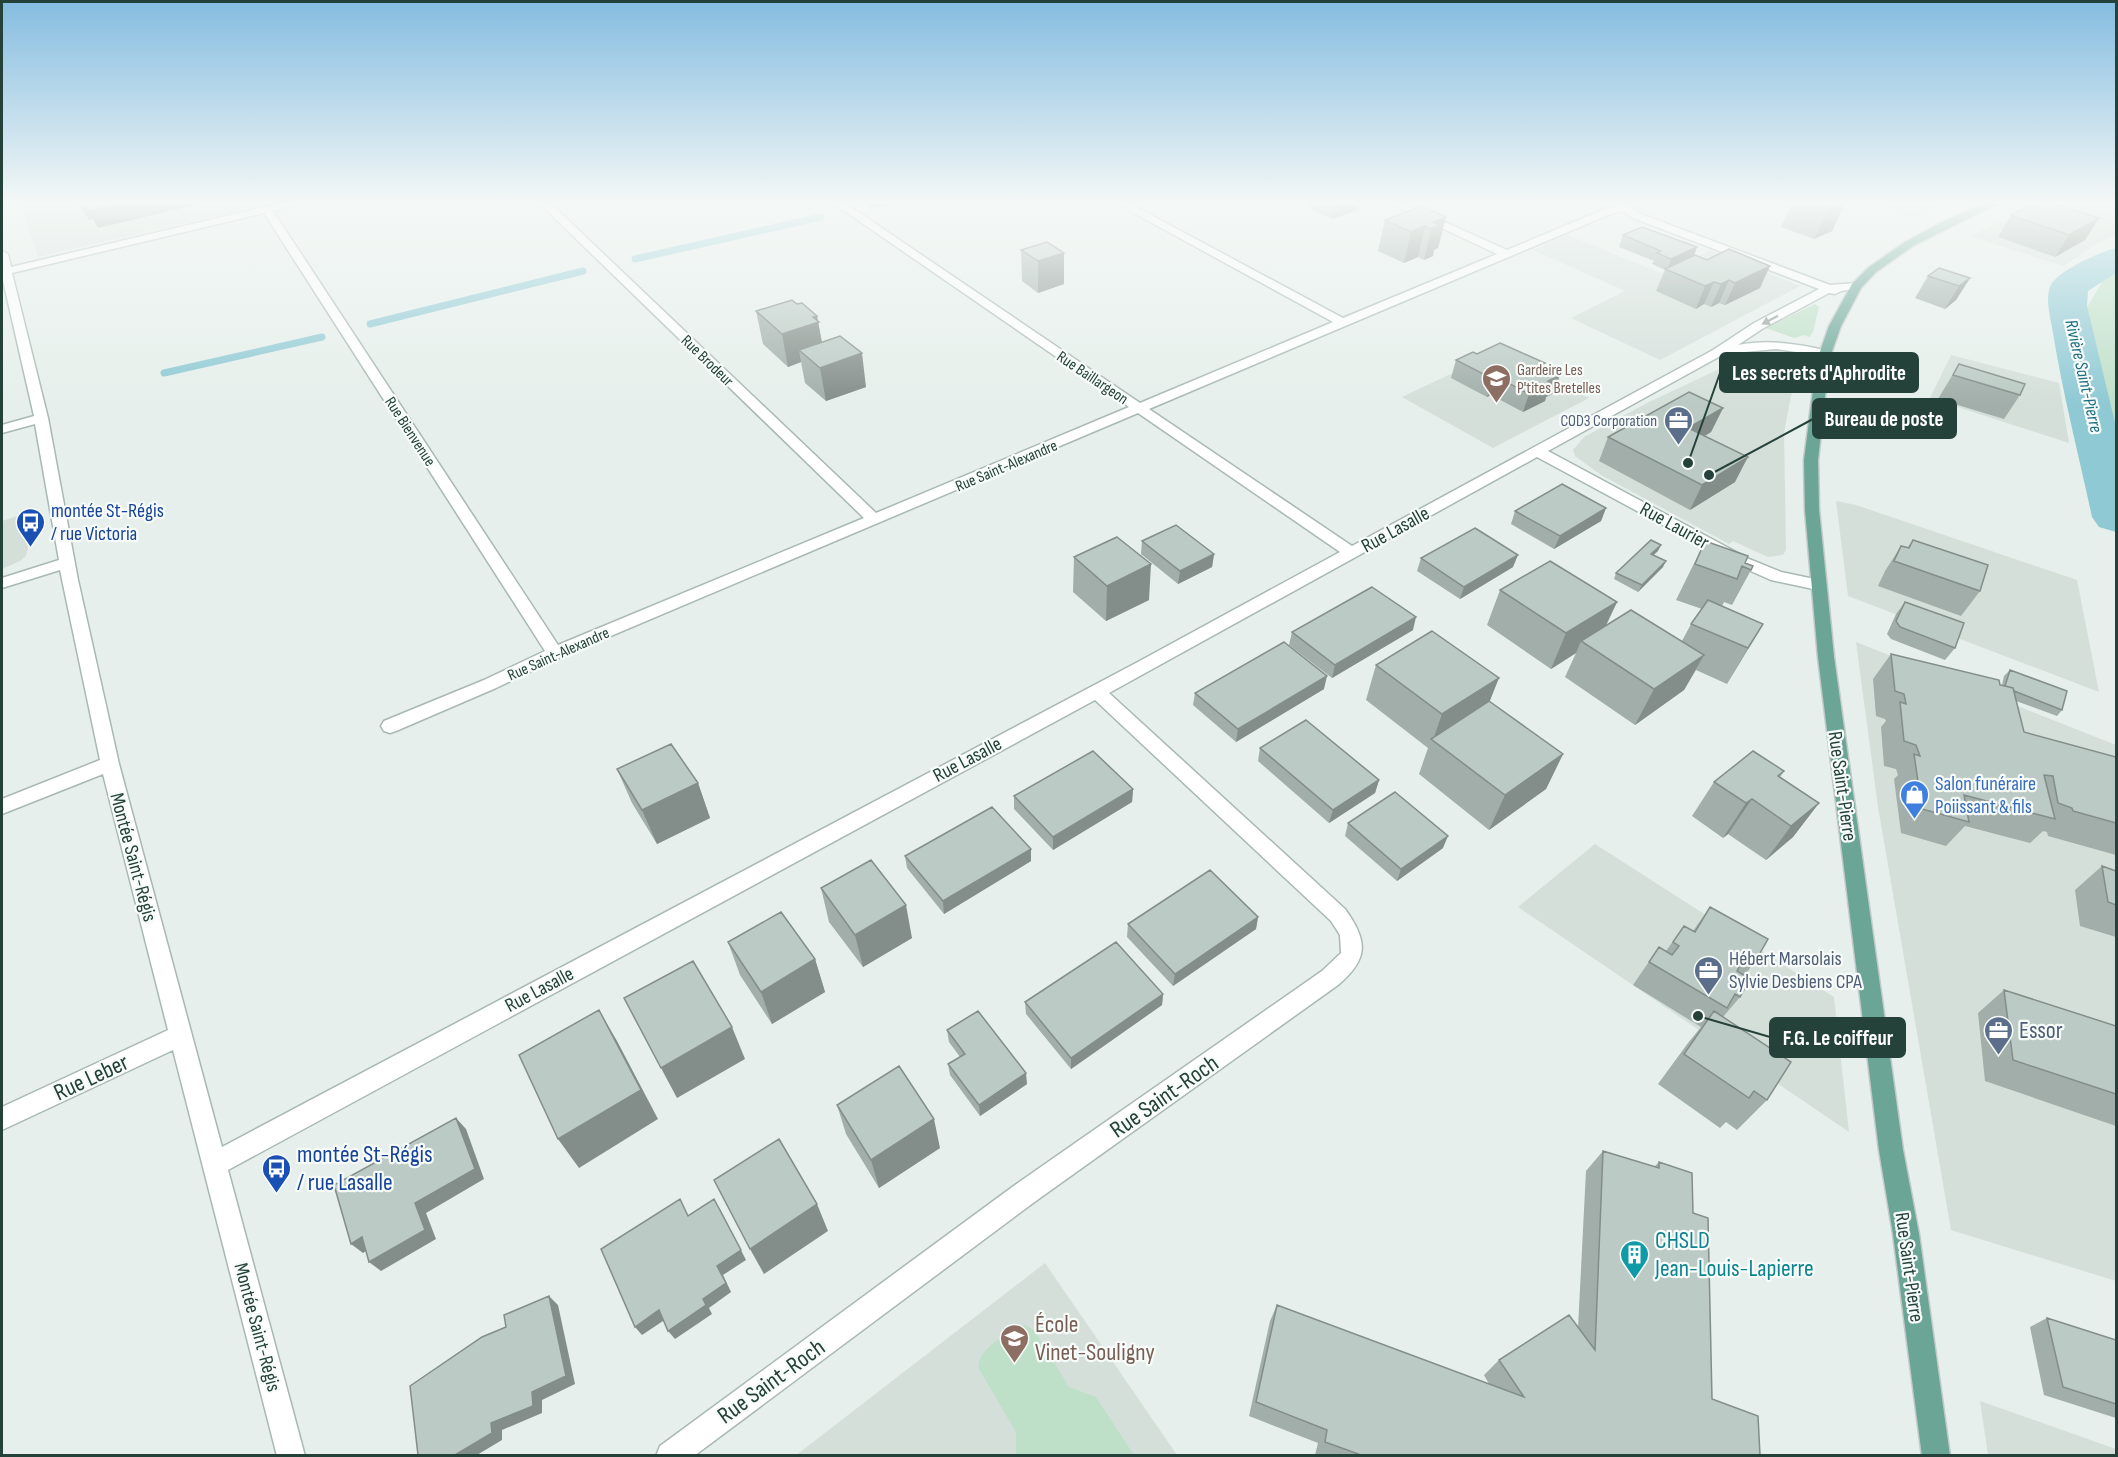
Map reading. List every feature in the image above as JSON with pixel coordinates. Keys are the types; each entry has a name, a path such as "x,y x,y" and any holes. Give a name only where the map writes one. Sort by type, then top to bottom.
{"main road":[{"name":"Rue Saint-Pierre","path":"1873,269 1853,291 1834,326 1825,354 1813,428 1810,476 1825,654 1890,1140 1906,1234 1936,1455"}],"street":[{"path":"6,271 15,269"},
{"name":"Rue Bienvenue","path":"305,269 555,653"},
{"name":"Rue Brodeur","path":"613,269 875,519"},
{"name":"Rue Baillargeon","path":"934,269 1352,553"},
{"path":"1244,269 1344,323"},
{"name":"Rue Saint-Alexandre","path":"390,726 490,684 555,653 1472,269"},
{"path":"1776,269 1828,289 1853,291"},
{"name":"Montée Saint-Régis","path":"6,271 7,303 41,418 66,562 110,764 291,1455"},
{"name":"Rue Lasalle","path":"216,1163 1352,553 1718,353 1758,326 1828,289"},
{"name":"Rue Lasalle","path":"1718,353 1746,345 1772,344 1825,354"},
{"path":"2,429 41,418"},
{"name":"Rue Laurier","path":"1537,452 1743,562 1777,576 1818,585"},
{"path":"2,583 66,562"},
{"name":"Rue Saint-Roch","path":"670,1455 1015,1201 1330,978 1346,966 1354,952 1352,940 1338,915 1095,691"},
{"path":"2,807 110,764"},
{"name":"Rue Leber","path":"2,1119 180,1036"}],"shaded area":[{"path":"1576,269 1651,269 1661,273 1670,269 1758,269 1800,286 1660,360 1571,318 1625,291"},
{"path":"1773,348 1798,359 1784,433 1786,550 1783,555 1768,557 1733,541 1729,544 1601,475 1575,456 1573,450 1584,437 1649,402 1762,349"},
{"name":"Gardeire Les P'tites Bretelles","path":"1497,352 1589,398 1493,448 1402,397"},
{"path":"1951,355 2059,383 2069,443 1930,398"},
{"path":"1836,501 1856,505 2077,580 2099,692 1848,596"},
{"path":"24,514 28,547 26,556 2,569 2,521"},
{"path":"1856,642 2116,745 2116,1281 1951,1230 1878,807"},
{"path":"1595,844 1834,997 1849,1132 1518,907"},
{"name":"École Vinet-Souligny","path":"1045,1263 1177,1455 795,1456"},
{"path":"1980,1401 2116,1449 2116,1455 1988,1455"}],"green space":[{"path":"2116,271 2116,431 2093,347 2086,309 2105,277"},
{"path":"1815,304 1819,307 1813,332 1809,337 1804,335 1794,338 1766,328"},
{"path":"1025,1325 1034,1330 1069,1387 1096,1397 1134,1455 1016,1455 1016,1432 979,1369 979,1362 994,1342"}],"building":[{"path":"1665,269 1764,269 1735,283 1729,280 1721,284 1714,282 1705,286"},
{"path":"1938,269 1942,269 1970,278 1959,286 1928,276"},
{"path":"792,300 797,304 802,303 817,316 813,317 819,322 782,334 756,311"},
{"path":"840,336 862,353 820,368 799,350"},
{"path":"1500,343 1545,363 1541,365 1560,375 1529,394 1497,377 1493,379 1456,360 1473,352 1477,354"},
{"path":"1959,364 2025,384 2020,395 1953,375"},
{"path":"1689,392 1723,408 1688,428 1748,457 1702,485 1608,437"},
{"path":"1562,484 1606,508 1560,536 1515,511"},
{"path":"1176,525 1214,554 1180,571 1142,541"},
{"path":"1475,528 1518,555 1464,587 1421,558"},
{"path":"1117,537 1151,564 1107,586 1074,557"},
{"path":"1651,540 1661,545 1651,554 1666,561 1642,585 1616,573"},
{"path":"1913,540 1988,565 1980,591 1894,561 1901,546 1909,548"},
{"path":"1705,541 1748,556 1745,563 1753,566 1751,570 1742,566 1737,579 1695,564"},
{"path":"1550,561 1617,602 1566,633 1500,590"},
{"path":"1372,587 1416,617 1335,665 1292,632"},
{"path":"1708,600 1763,624 1748,648 1691,624"},
{"path":"1905,602 1964,623 1955,648 1900,627 1896,621"},
{"path":"1631,610 1704,655 1654,689 1581,641"},
{"path":"1432,631 1499,678 1442,714 1376,665"},
{"path":"1284,642 1327,676 1238,729 1195,693"},
{"path":"1891,654 1999,680 2000,685 2013,688 2024,732 2116,757 2116,823 2073,811 2072,808 2058,803 2053,776 2044,775 2055,819 1964,795 1969,822 1922,809 1914,754 1920,756 1916,745 1904,741 1900,702 1906,704 1904,694 1895,691"},
{"path":"2010,670 2067,691 2062,710 2005,686"},
{"path":"1489,701 1563,754 1505,795 1431,739"},
{"path":"1306,720 1379,780 1333,810 1260,748"},
{"path":"671,744 698,783 642,810 617,769"},
{"path":"1093,751 1133,789 1053,837 1014,796"},
{"path":"1753,751 1784,771 1778,776 1819,803 1791,826 1752,799 1746,803 1714,782"},
{"path":"1395,792 1448,836 1401,869 1348,823"},
{"path":"992,807 1031,849 943,901 905,856"},
{"path":"871,860 906,905 855,935 821,888"},
{"path":"2102,866 2116,871 2116,905 2108,902"},
{"path":"1210,870 1258,917 1175,974 1128,924"},
{"path":"1710,907 1768,939 1756,960 1746,955 1737,971 1750,979 1740,997 1735,994 1727,1008 1649,962 1659,947 1672,955 1679,946 1673,942 1684,926 1695,932"},
{"path":"781,912 815,959 761,992 728,942"},
{"path":"1116,942 1163,994 1071,1058 1025,1002"},
{"path":"693,961 732,1027 661,1068 624,998"},
{"path":"2004,990 2116,1026 2116,1094 2013,1060"},
{"path":"599,1010 641,1090 558,1139 519,1055"},
{"path":"978,1011 1026,1073 979,1105 948,1064 965,1054 947,1030"},
{"path":"1714,1011 1791,1062 1767,1100 1754,1091 1749,1098 1684,1054"},
{"path":"899,1066 934,1119 871,1160 837,1105"},
{"path":"456,1118 475,1169 415,1203 425,1230 369,1262 362,1237 351,1244 334,1185"},
{"path":"779,1139 817,1204 750,1249 714,1180"},
{"name":"CHSLD Jean-Louis-Lapierre","path":"1603,1151 1659,1168 1659,1162 1692,1173 1693,1213 1708,1218 1712,1399 1758,1416 1760,1455 1361,1455 1325,1442 1327,1430 1256,1402 1277,1305 1524,1397 1499,1360 1569,1315 1595,1350"},
{"path":"680,1199 688,1216 714,1199 741,1250 717,1266 726,1283 703,1299 706,1305 668,1331 659,1310 635,1327 601,1249"},
{"path":"549,1296 566,1376 532,1392 533,1406 491,1423 492,1433 455,1455 418,1455 410,1386 482,1337 506,1327 504,1315"},
{"path":"2047,1318 2116,1340 2116,1404 2063,1387"}],"waterway":[{"name":"Rivière Saint-Pierre","path":"2096,269 2069,287 2068,306 2076,350 2116,517"},
{"path":"370,324 583,271"},
{"path":"164,373 322,337"}],"place":[{"name":"Gardeire Les P'tites Bretelles","path":"1496,404"},
{"name":"COD3 Corporation","path":"1678,446"},
{"name":"Les secrets d'Aphrodite","path":"1688,463"},
{"name":"Bureau de poste","path":"1709,475"},
{"name":"montée St-Régis / rue Victoria","path":"30,548"},
{"name":"Salon funéraire Poiissant & fils","path":"1914,820"},
{"name":"Hébert Marsolais Sylvie Desbiens CPA","path":"1708,996"},
{"name":"F.G. Le coiffeur","path":"1698,1016"},
{"name":"Essor","path":"1998,1056"},
{"name":"montée St-Régis / rue Lasalle","path":"276,1194"},
{"name":"CHSLD Jean-Louis-Lapierre","path":"1634,1280"},
{"name":"École Vinet-Souligny","path":"1014,1364"}]}
